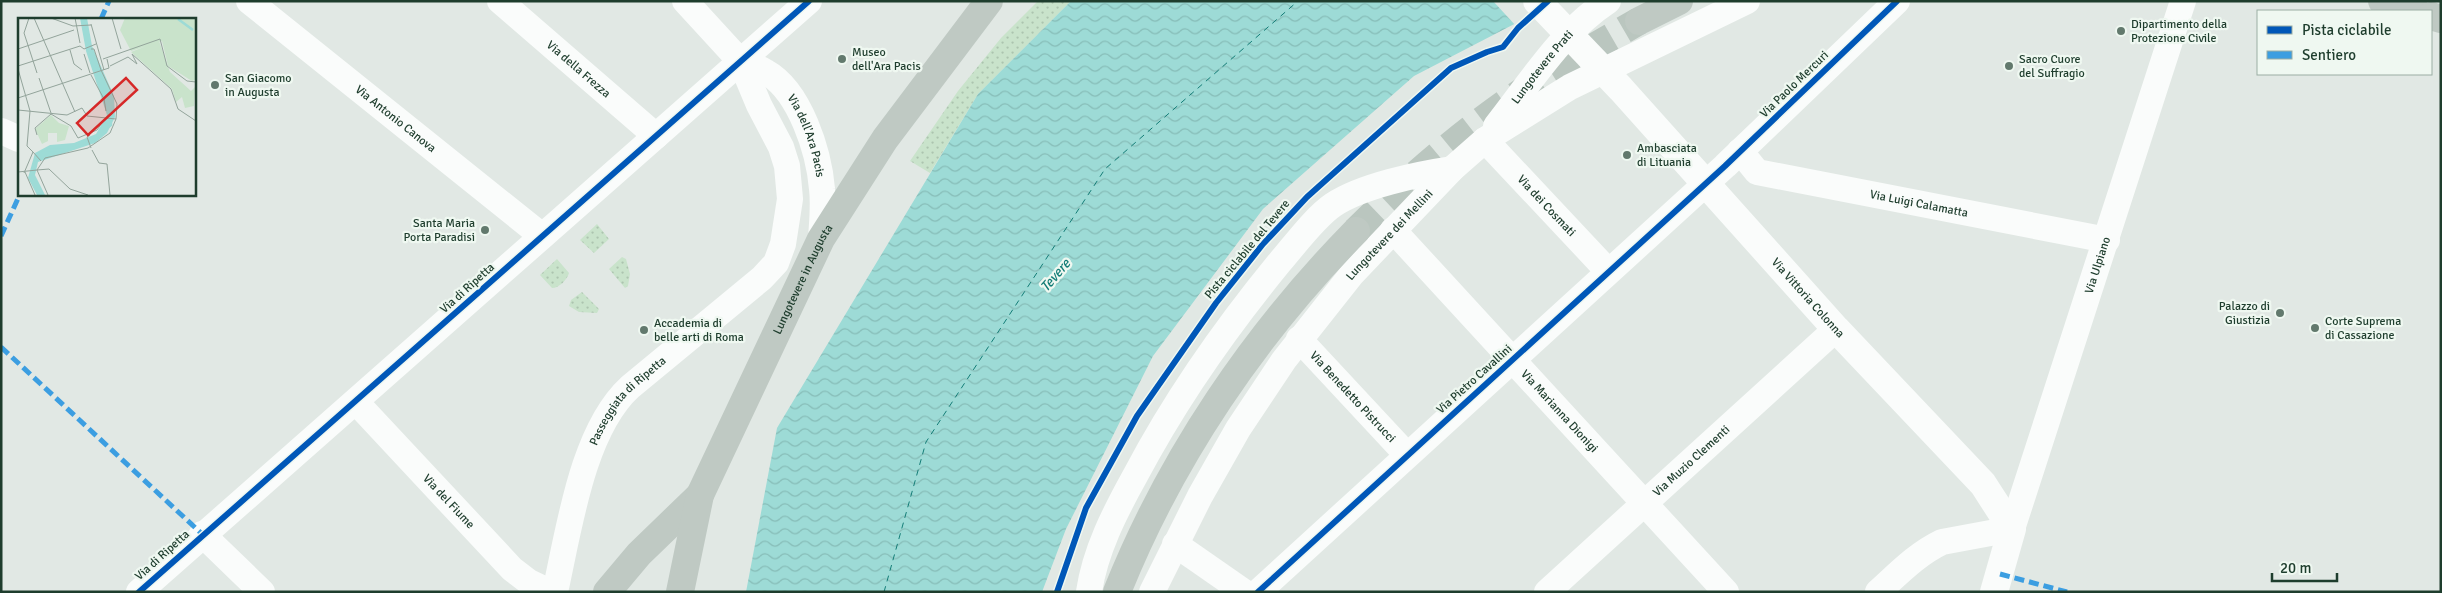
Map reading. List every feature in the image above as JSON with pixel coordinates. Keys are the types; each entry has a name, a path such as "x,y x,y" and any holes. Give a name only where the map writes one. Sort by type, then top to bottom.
{"main road":[{"name":"Lungotevere in Augusta","path":"680,592 700,495 821,238 885,139 989,1"},
{"path":"1639,21 1679,1"},
{"path":"2382,1 2413,10"},
{"path":"1117,592 1146,525 1210,414 1243,364 1296,296 1356,231"},
{"path":"607,592 638,554 700,495"}],"street":[{"name":"Via Antonio Canova","path":"249,1 279,11 542,236"},
{"name":"Via della Frezza","path":"500,1 656,136"},
{"path":"685,1 741,62"},
{"name":"Via di Ripetta","path":"139,592 202,534 356,402 809,1"},
{"name":"Lungotevere Prati","path":"1485,140 1547,60 1590,14 1608,1"},
{"name":"Lungotevere dei Mellini","path":"1152,592 1175,544 1238,429 1299,339 1352,274 1452,169 1485,140 1570,87 1603,69 1748,1"},
{"name":"Via Paolo Mercuri","path":"1706,183 1897,1"},
{"name":"Via Ulpiano","path":"2012,529 2183,1"},
{"name":"Via Vittoria Colonna","path":"1541,5 1603,69 1836,328 1983,484 2012,529"},
{"name":"Via dell'Ara Pacis","path":"741,62 766,72 775,78 784,87 804,121 816,152 822,187 821,238"},
{"name":"Passeggiata di Ripetta","path":"555,592 587,462 596,438 615,402 770,271 780,254 789,210 789,175 781,147 759,105 741,62"},
{"path":"1,131 18,139"},
{"name":"Via dei Cosmati","path":"1485,140 1608,271"},
{"name":"Via Luigi Calamatta","path":"1740,151 1757,172 2107,240"},
{"path":"1089,592 1097,557 1116,513 1176,404 1206,359 1292,248 1329,208 1340,201 1363,191 1404,179 1452,169"},
{"name":"Via Pietro Cavallini","path":"1258,592 1706,183"},
{"name":"Via Marianna Dionigi","path":"1393,230 1726,592"},
{"name":"Via Muzio Clementi","path":"1546,592 1836,328"},
{"name":"Via Benedetto Pistrucci","path":"1299,339 1407,455"},
{"name":"Via del Fiume","path":"356,402 512,569 529,582 550,592"},
{"path":"1878,592 1912,561 1942,542 2012,529 1994,592"},
{"path":"202,534 262,592"},
{"path":"1175,544 1244,592"}],"green space":[{"path":"1038,1 1071,1 978,94 930,173 910,161 958,91 1001,38"},
{"path":"597,224 609,239 594,253 580,240"},
{"path":"622,257 626,259 630,274 628,286 625,288 609,269"},
{"path":"557,259 569,273 562,283 552,288 540,275"},
{"path":"582,292 599,309 597,313 579,312 569,306 571,300"}],"water":[{"name":"Tevere","path":"1071,1 1544,1 1524,19 1414,76 1263,209 1153,356 1066,529 1042,592 746,592 777,428 978,94"}],"pier":[{"path":"1493,1 1547,1 1525,21 1516,26"}],"ferry route":[{"path":"884,592 926,442 1105,169 1298,1"}],"tunnel":[{"path":"1356,231 1443,151 1514,97 1550,73 1639,21"}],"marked path":[{"path":"101,18 109,1"},
{"path":"1,236 20,195"},
{"path":"1,347 202,534"},
{"path":"2000,574 2067,592"}],"cycle path":[{"path":"139,592 809,1"},
{"name":"Pista ciclabile del Tevere","path":"1057,592 1086,508 1137,416 1216,303 1263,244 1307,197 1451,68 1503,47 1518,28 1548,1"},
{"path":"1258,592 1725,166 1897,1"}],"place":[{"name":"Dipartimento della Protezione Civile","path":"2121,31"},
{"name":"Museo dell'Ara Pacis","path":"842,59"},
{"name":"Sacro Cuore del Suffragio","path":"2009,66"},
{"name":"San Giacomo in Augusta","path":"215,85"},
{"name":"Ambasciata di Lituania","path":"1627,155"},
{"name":"Santa Maria Porta Paradisi","path":"485,230"},
{"name":"Palazzo di Giustizia","path":"2280,313"},
{"name":"Corte Suprema di Cassazione","path":"2315,328"},
{"name":"Accademia di belle arti di Roma","path":"644,330"}]}
